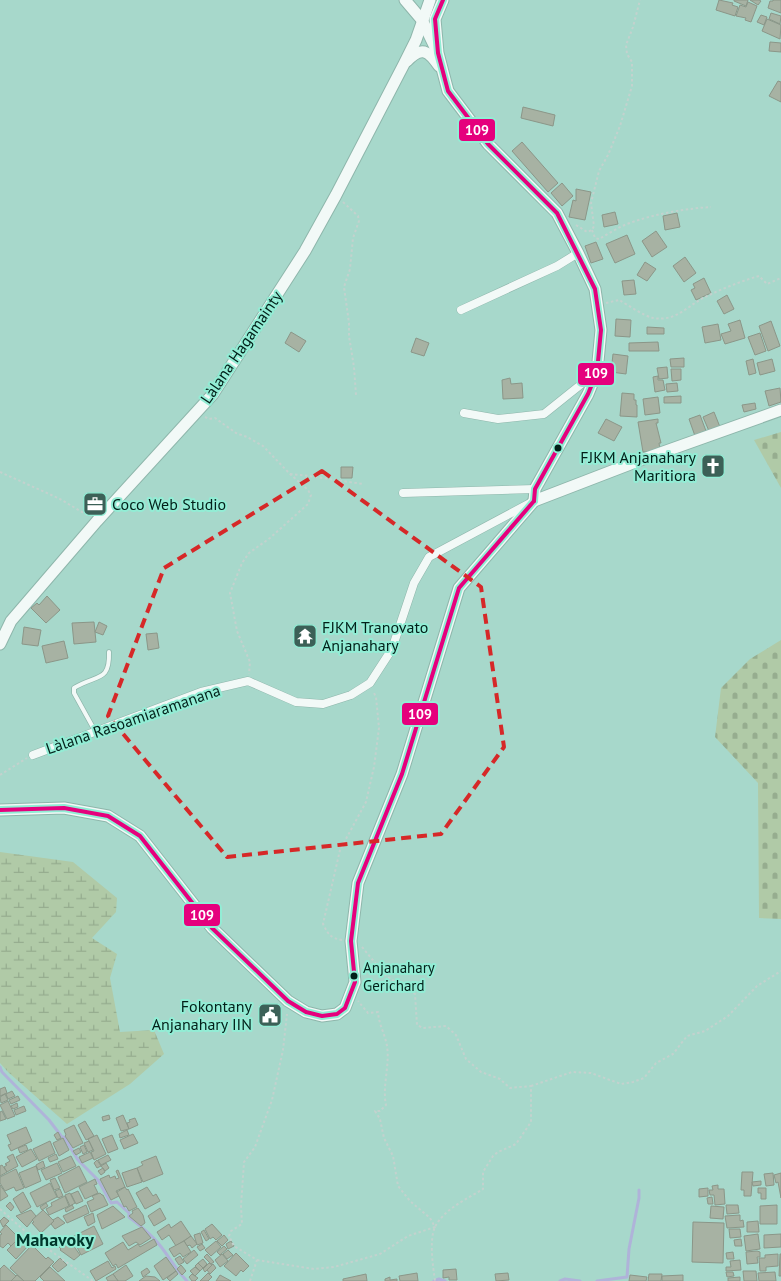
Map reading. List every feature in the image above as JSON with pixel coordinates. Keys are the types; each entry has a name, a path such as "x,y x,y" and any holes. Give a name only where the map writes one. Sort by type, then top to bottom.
{"main road":[{"path":"404,0 425,8"},
{"path":"404,0 416,16 418,22 416,40"},
{"path":"409,0 418,7 432,9 443,1"},
{"path":"0,810 64,808 108,816 140,836 212,928 288,1001 306,1012 322,1016 337,1014 345,1008 355,982 351,941 358,883 402,774 459,588 534,495 588,394 597,372 601,330 595,289 557,213 488,144 448,91 425,8 414,0"},
{"path":"438,53 435,19 443,1"},
{"name":"Làlana Hagamainty","path":"0,644 11,621 97,521 213,394 305,251 336,195 416,40 425,8"},
{"path":"404,64 415,53 422,51 428,53 442,69"},
{"path":"534,495 781,410"}],"street":[{"path":"461,310 557,266 578,253"},
{"path":"464,412 498,419 544,414 597,372"},
{"path":"402,493 534,495"},
{"path":"248,681 296,702 323,704 352,695 370,683 392,649 414,583 429,557 534,495"},
{"name":"Làlana Rasoamiaramanana","path":"33,755 95,730 201,692 248,681"}],"lane":[{"path":"95,730 74,693 74,688 104,675 109,667 109,652"}],"path":[{"path":"640,0 626,45 632,62 632,86 620,126 599,171 591,203 594,226 592,230 595,238 600,239 625,225 656,215 682,209 711,207"},
{"path":"336,195 358,216 359,221 353,238 350,269 344,287 356,395"},
{"path":"572,222 587,232 592,230"},
{"path":"597,301 606,303 619,300 652,318 670,318 704,298 751,278 759,276 767,284 781,278"},
{"path":"197,412 209,419 215,418 236,433 263,446 308,490 311,496 308,504 270,538 249,553 242,563 230,593 237,631 250,662 248,681"},
{"path":"0,472 58,498 97,521"},
{"path":"290,474 364,484"},
{"path":"370,683 376,697 378,728 374,767 366,802 340,850 323,924 328,935 334,939 351,941 363,947 386,976 415,994 417,1025 423,1028 446,1026 456,1035 466,1059 481,1072 500,1079 510,1088 532,1086 572,1072 591,1073 621,1084 633,1082 644,1078 656,1063 673,1054 687,1036 705,1031 728,1016 757,986 781,971"},
{"name":"Làlana Rasoamiaramanana","path":"0,774 33,755"},
{"path":"352,990 356,999 368,1013 378,1012 379,1024 387,1048 384,1096 386,1105 380,1111 375,1111 380,1119 384,1138 393,1156 398,1186 410,1201 430,1218 435,1227 432,1255 435,1281"},
{"path":"288,1001 283,1050 272,1100 255,1148 244,1162 241,1206 242,1224 231,1231 229,1236 234,1246 257,1260 314,1269 334,1267 380,1254 408,1236 435,1227 451,1208 483,1189 483,1172 493,1156 516,1144 521,1139 531,1122 532,1086"},
{"path":"0,1210 34,1239 93,1281"},
{"path":"250,1281 257,1260"}],"highlighted area":[{"path":"322,471 481,587 504,747 441,834 227,857 108,716 164,568"}],"green space":[{"path":"781,432 781,488 754,440"},
{"path":"781,640 781,919 759,918 758,783 715,737 721,688 750,659"},
{"path":"0,852 73,862 117,898 116,912 92,938 117,954 110,978 120,1032 154,1030 164,1054 130,1084 67,1124 0,1063"}],"building":[{"path":"719,0 733,3 732,5 738,7 735,16 716,10"},
{"path":"734,0 748,0 746,6"},
{"path":"750,0 759,0 761,1 758,5"},
{"path":"781,0 781,13 768,8 770,1"},
{"path":"748,2 757,6 751,22 745,20 746,18 736,16 740,5 746,7"},
{"path":"771,13 781,16 780,24 769,19"},
{"path":"761,15 767,17 764,25 757,22"},
{"path":"767,19 781,25 780,39 762,31"},
{"path":"770,42 781,43 781,52 769,51"},
{"path":"778,81 781,82 781,102 769,96"},
{"path":"523,107 555,115 553,126 521,118"},
{"path":"522,142 558,183 548,192 512,151"},
{"path":"562,183 573,196 562,206 551,193"},
{"path":"576,189 591,192 585,220 569,217 573,200 576,201"},
{"path":"615,212 618,224 604,227 602,215"},
{"path":"677,213 680,227 665,230 663,216"},
{"path":"656,231 667,247 652,257 642,241"},
{"path":"627,235 635,254 615,263 606,244"},
{"path":"596,242 603,259 591,263 585,246"},
{"path":"685,257 696,273 684,282 673,266"},
{"path":"645,262 656,269 647,281 637,275"},
{"path":"704,278 711,293 696,300 691,290 695,288 693,284"},
{"path":"634,280 636,294 624,295 622,281"},
{"path":"727,295 734,309 724,314 717,301"},
{"path":"616,319 631,320 630,337 615,336"},
{"path":"740,320 745,338 725,344 721,334 731,331 728,324"},
{"path":"771,321 780,346 768,351 759,326"},
{"path":"718,324 721,340 705,343 702,327"},
{"path":"647,327 664,328 664,334 647,334"},
{"path":"291,332 306,341 299,352 285,343"},
{"path":"760,333 766,351 755,355 748,337"},
{"path":"416,338 429,343 424,356 411,352"},
{"path":"658,342 659,351 629,351 629,343"},
{"path":"613,354 628,356 626,374 611,372"},
{"path":"684,358 684,367 671,367 670,359"},
{"path":"753,359 756,373 749,375 746,361"},
{"path":"772,359 775,371 760,375 757,363"},
{"path":"667,367 668,378 659,379 657,368"},
{"path":"671,369 681,369 681,380 672,381"},
{"path":"658,376 658,380 663,380 665,390 655,392 653,377"},
{"path":"510,378 511,384 522,383 523,398 503,399 502,380"},
{"path":"677,383 678,391 667,392 666,384"},
{"path":"780,388 781,402 769,406 765,391"},
{"path":"622,393 634,394 634,400 636,400 637,405 637,417 620,416"},
{"path":"681,396 681,403 664,403 664,397"},
{"path":"658,397 660,413 645,415 643,399"},
{"path":"755,403 756,409 744,412 742,405"},
{"path":"714,412 720,427 709,431 703,417"},
{"path":"700,415 706,431 695,436 689,419"},
{"path":"606,419 622,427 614,441 598,433"},
{"path":"658,419 658,423 656,423 661,443 659,443 660,450 643,452 638,422"},
{"path":"341,467 353,467 352,478 341,478"},
{"path":"47,596 60,610 46,623 31,608 37,603 39,605"},
{"path":"94,622 96,642 74,644 72,623"},
{"path":"99,622 107,626 103,635 95,632"},
{"path":"24,627 41,630 38,646 22,644"},
{"path":"157,633 159,648 148,650 146,634"},
{"path":"64,641 68,658 46,663 42,646"},
{"path":"5,1087 7,1093 0,1096 0,1089"},
{"path":"12,1091 15,1096 8,1099 6,1094"},
{"path":"5,1094 8,1100 1,1103 0,1097"},
{"path":"18,1096 20,1100 11,1104 9,1100"},
{"path":"8,1101 15,1116 7,1119 0,1105"},
{"path":"17,1103 18,1107 13,1109 11,1106"},
{"path":"24,1106 26,1111 16,1115 14,1110"},
{"path":"2,1111 6,1119 0,1121 0,1112"},
{"path":"109,1115 110,1119 103,1121 102,1117"},
{"path":"123,1115 129,1129 121,1131 116,1118"},
{"path":"135,1118 138,1125 129,1129 127,1123"},
{"path":"85,1121 94,1136 86,1140 78,1125"},
{"path":"74,1125 83,1143 73,1148 65,1136 64,1130"},
{"path":"26,1127 32,1141 11,1151 8,1145 11,1144 7,1135"},
{"path":"127,1130 129,1135 120,1138 119,1134"},
{"path":"58,1132 61,1138 57,1140 54,1135"},
{"path":"133,1134 138,1143 124,1149 120,1140"},
{"path":"97,1135 106,1154 94,1160 91,1152 94,1151 88,1139"},
{"path":"112,1135 118,1149 108,1153 102,1139"},
{"path":"63,1138 69,1150 59,1156 53,1143"},
{"path":"50,1141 55,1153 39,1161 33,1149"},
{"path":"89,1141 93,1150 88,1152 84,1143"},
{"path":"26,1145 28,1150 20,1153 18,1148"},
{"path":"84,1145 87,1152 83,1154 80,1147"},
{"path":"79,1148 81,1152 76,1155 73,1151"},
{"path":"31,1149 37,1159 22,1167 16,1157"},
{"path":"90,1152 93,1158 82,1163 79,1157"},
{"path":"13,1154 18,1166 7,1172 4,1167 10,1161 7,1157"},
{"path":"56,1154 58,1159 50,1162 48,1158"},
{"path":"108,1155 111,1160 101,1165 98,1160"},
{"path":"71,1156 76,1166 63,1172 58,1162"},
{"path":"156,1156 163,1174 143,1182 137,1168 143,1165 141,1162"},
{"path":"97,1160 101,1166 97,1168 94,1163"},
{"path":"43,1161 45,1167 38,1170 36,1165"},
{"path":"57,1163 62,1173 46,1180 41,1170"},
{"path":"106,1163 109,1168 105,1171 101,1166"},
{"path":"2,1165 7,1172 0,1176 0,1166"},
{"path":"36,1166 41,1181 25,1188 19,1173"},
{"path":"79,1166 87,1182 65,1193 58,1177"},
{"path":"103,1168 105,1172 101,1175 98,1171"},
{"path":"137,1168 142,1182 127,1187 122,1173"},
{"path":"16,1169 24,1188 16,1191 14,1187 5,1191 0,1183 0,1177"},
{"path":"118,1170 125,1187 116,1191 119,1196 111,1200 100,1179 109,1175 110,1178 115,1176 116,1179 119,1178 116,1171"},
{"path":"742,1172 753,1172 751,1196 744,1196 744,1190 741,1190"},
{"path":"773,1173 774,1185 766,1186 764,1174"},
{"path":"781,1173 781,1198 778,1182 776,1183 774,1175"},
{"path":"55,1178 60,1188 54,1190 50,1180"},
{"path":"95,1179 97,1184 94,1185 98,1193 85,1199 79,1187"},
{"path":"761,1181 761,1185 753,1186 752,1182"},
{"path":"50,1183 57,1197 37,1207 30,1193"},
{"path":"0,1185 8,1196 0,1201"},
{"path":"718,1185 718,1189 724,1189 725,1204 715,1205 714,1195 710,1195 709,1190 713,1190 712,1186"},
{"path":"125,1187 128,1189 137,1207 129,1211 126,1206 124,1207 117,1192"},
{"path":"147,1187 153,1196 156,1194 160,1201 145,1209 136,1193"},
{"path":"708,1188 708,1196 699,1197 699,1189"},
{"path":"758,1188 766,1188 766,1199 761,1199 761,1193 758,1193"},
{"path":"60,1189 63,1196 58,1198 55,1191"},
{"path":"78,1191 83,1201 76,1204 71,1194"},
{"path":"23,1192 31,1207 21,1213 13,1199"},
{"path":"70,1193 75,1203 70,1206 65,1195"},
{"path":"100,1193 108,1205 91,1212 87,1202 94,1199 92,1196"},
{"path":"65,1196 69,1206 49,1215 46,1209 52,1206 51,1203"},
{"path":"712,1197 713,1204 708,1204 707,1198"},
{"path":"10,1202 14,1207 11,1211 6,1206"},
{"path":"46,1203 48,1206 42,1210 40,1207"},
{"path":"72,1205 74,1208 66,1212 65,1209"},
{"path":"86,1205 89,1213 67,1223 63,1216"},
{"path":"726,1205 738,1205 739,1213 727,1214"},
{"path":"777,1205 777,1224 760,1224 760,1206"},
{"path":"113,1206 125,1217 102,1229 97,1215"},
{"path":"711,1206 724,1207 723,1219 710,1218"},
{"path":"138,1208 143,1215 145,1223 141,1226 129,1216 133,1213 132,1211"},
{"path":"160,1208 166,1219 154,1226 148,1216"},
{"path":"31,1210 36,1216 27,1227 16,1216"},
{"path":"43,1210 54,1221 41,1233 32,1223 34,1222 32,1220"},
{"path":"93,1213 95,1222 88,1226 84,1217"},
{"path":"740,1215 740,1221 743,1220 744,1227 727,1228 725,1216"},
{"path":"4,1217 9,1221 3,1227 0,1221"},
{"path":"58,1217 65,1223 55,1229 51,1224"},
{"path":"181,1221 191,1236 176,1246 169,1235 162,1240 157,1232 169,1224 171,1228"},
{"path":"758,1221 759,1232 747,1232 747,1222"},
{"path":"693,1222 724,1223 723,1263 692,1262"},
{"path":"212,1224 222,1235 216,1240 213,1237 210,1239 205,1229"},
{"path":"6,1225 19,1238 11,1246 8,1243 3,1248 0,1246 0,1235 2,1234 0,1232"},
{"path":"94,1226 103,1244 81,1255 72,1237"},
{"path":"142,1227 151,1238 140,1245 136,1242 129,1246 122,1236"},
{"path":"729,1229 740,1229 741,1237 730,1238"},
{"path":"204,1230 209,1239 206,1241 201,1232"},
{"path":"200,1233 203,1243 197,1245 194,1235"},
{"path":"758,1234 760,1249 746,1251 744,1236"},
{"path":"781,1234 781,1247 764,1248 764,1235"},
{"path":"224,1235 228,1240 222,1246 217,1241"},
{"path":"191,1236 197,1244 192,1248 190,1245 187,1246 184,1241"},
{"path":"19,1238 28,1246 16,1259 7,1250"},
{"path":"64,1239 73,1245 80,1255 74,1260 60,1250 56,1244"},
{"path":"154,1239 157,1245 118,1268 116,1264 113,1266 105,1253 123,1242 128,1250 138,1244 140,1247"},
{"path":"741,1239 742,1246 735,1246 734,1240"},
{"path":"184,1241 191,1252 183,1257 180,1253 174,1257 169,1249"},
{"path":"216,1241 221,1247 211,1256 205,1250"},
{"path":"231,1241 234,1246 228,1249 226,1244"},
{"path":"202,1244 205,1248 200,1251 197,1247"},
{"path":"32,1245 46,1259 48,1257 54,1262 35,1281 24,1281 10,1268"},
{"path":"224,1246 227,1249 220,1255 217,1252"},
{"path":"194,1250 198,1255 187,1264 183,1259"},
{"path":"228,1250 233,1255 227,1259 223,1254"},
{"path":"733,1252 734,1259 727,1259 726,1253"},
{"path":"746,1252 760,1252 760,1257 757,1257 758,1263 747,1264"},
{"path":"236,1253 249,1266 243,1272 241,1270 236,1276 224,1266"},
{"path":"207,1254 214,1262 211,1264 204,1257"},
{"path":"222,1254 228,1261 220,1267 215,1260"},
{"path":"778,1254 778,1266 766,1267 766,1271 760,1271 759,1258 765,1258 765,1255"},
{"path":"780,1254 781,1276 779,1276"},
{"path":"180,1256 184,1262 179,1265 175,1259"},
{"path":"166,1257 176,1271 163,1280 154,1266"},
{"path":"60,1258 67,1265 58,1272 52,1266"},
{"path":"203,1259 207,1264 203,1268 198,1263"},
{"path":"740,1260 741,1270 726,1271 726,1267 731,1267 730,1261"},
{"path":"108,1261 112,1268 115,1266 116,1269 96,1281 90,1271"},
{"path":"198,1263 203,1268 200,1271 195,1266"},
{"path":"209,1263 212,1265 205,1272 203,1269"},
{"path":"213,1264 216,1268 210,1274 207,1270"},
{"path":"4,1265 16,1276 11,1281 0,1281 0,1269"},
{"path":"126,1265 133,1276 125,1281 118,1281 113,1274"},
{"path":"181,1265 186,1271 182,1275 177,1269"},
{"path":"50,1267 65,1281 44,1281 40,1277"},
{"path":"195,1267 200,1271 195,1276 190,1271"},
{"path":"147,1268 150,1272 143,1277 141,1272"},
{"path":"456,1269 457,1280 449,1280 449,1277 443,1278 443,1270"},
{"path":"176,1271 178,1274 170,1281 167,1278"},
{"path":"743,1271 756,1271 757,1281 744,1281"},
{"path":"726,1272 733,1272 734,1276 727,1277"},
{"path":"775,1272 776,1281 759,1281 758,1273"},
{"path":"208,1273 212,1277 208,1281 200,1281"},
{"path":"417,1273 418,1281 400,1281 399,1276"},
{"path":"508,1273 509,1280 496,1281 495,1274"},
{"path":"113,1274 118,1281 108,1281 106,1278"},
{"path":"192,1274 198,1278 195,1281 192,1281 189,1277"},
{"path":"366,1274 367,1281 343,1281 343,1279"},
{"path":"649,1274 662,1274 661,1281 648,1281"},
{"path":"17,1275 24,1281 11,1281"},
{"path":"220,1275 231,1281 216,1281"},
{"path":"630,1275 647,1277 646,1281 629,1281"},
{"path":"683,1275 683,1281 662,1281 662,1276"},
{"path":"146,1276 155,1277 160,1281 139,1281"},
{"path":"390,1277 390,1280 397,1279 397,1281 385,1281 385,1279"},
{"path":"740,1277 740,1281 728,1281 728,1278"}],"waterway":[{"path":"0,1067 2,1072 64,1137 78,1160 98,1180 111,1203 117,1202 129,1213 129,1217 151,1235 187,1281"},
{"path":"597,1281 627,1277 629,1249 639,1190"},
{"path":"434,1281 439,1279 445,1281"},
{"path":"560,1281 565,1279 580,1281"}],"transit line":[{"name":"109","path":"443,0 435,19 438,53 448,91 488,144 557,213 595,289 601,330 597,372 588,394 535,489 534,501"},
{"name":"109","path":"0,810 64,808 108,816 140,836 212,928 288,1001 306,1012 322,1016 337,1014 345,1008 355,982 351,941 358,883 402,774 459,588 534,501"}],"place":[{"name":"FJKM Anjanahary Maritiora","path":"713,466"},
{"name":"Coco Web Studio","path":"95,504"},
{"name":"FJKM Tranovato Anjanahary","path":"305,636"},
{"name":"Anjanahary Gerichard","path":"354,976"},
{"name":"Fokontany Anjanahary IIN","path":"270,1015"}],"district":[{"name":"Mahavoky","path":"55,1239"}]}
